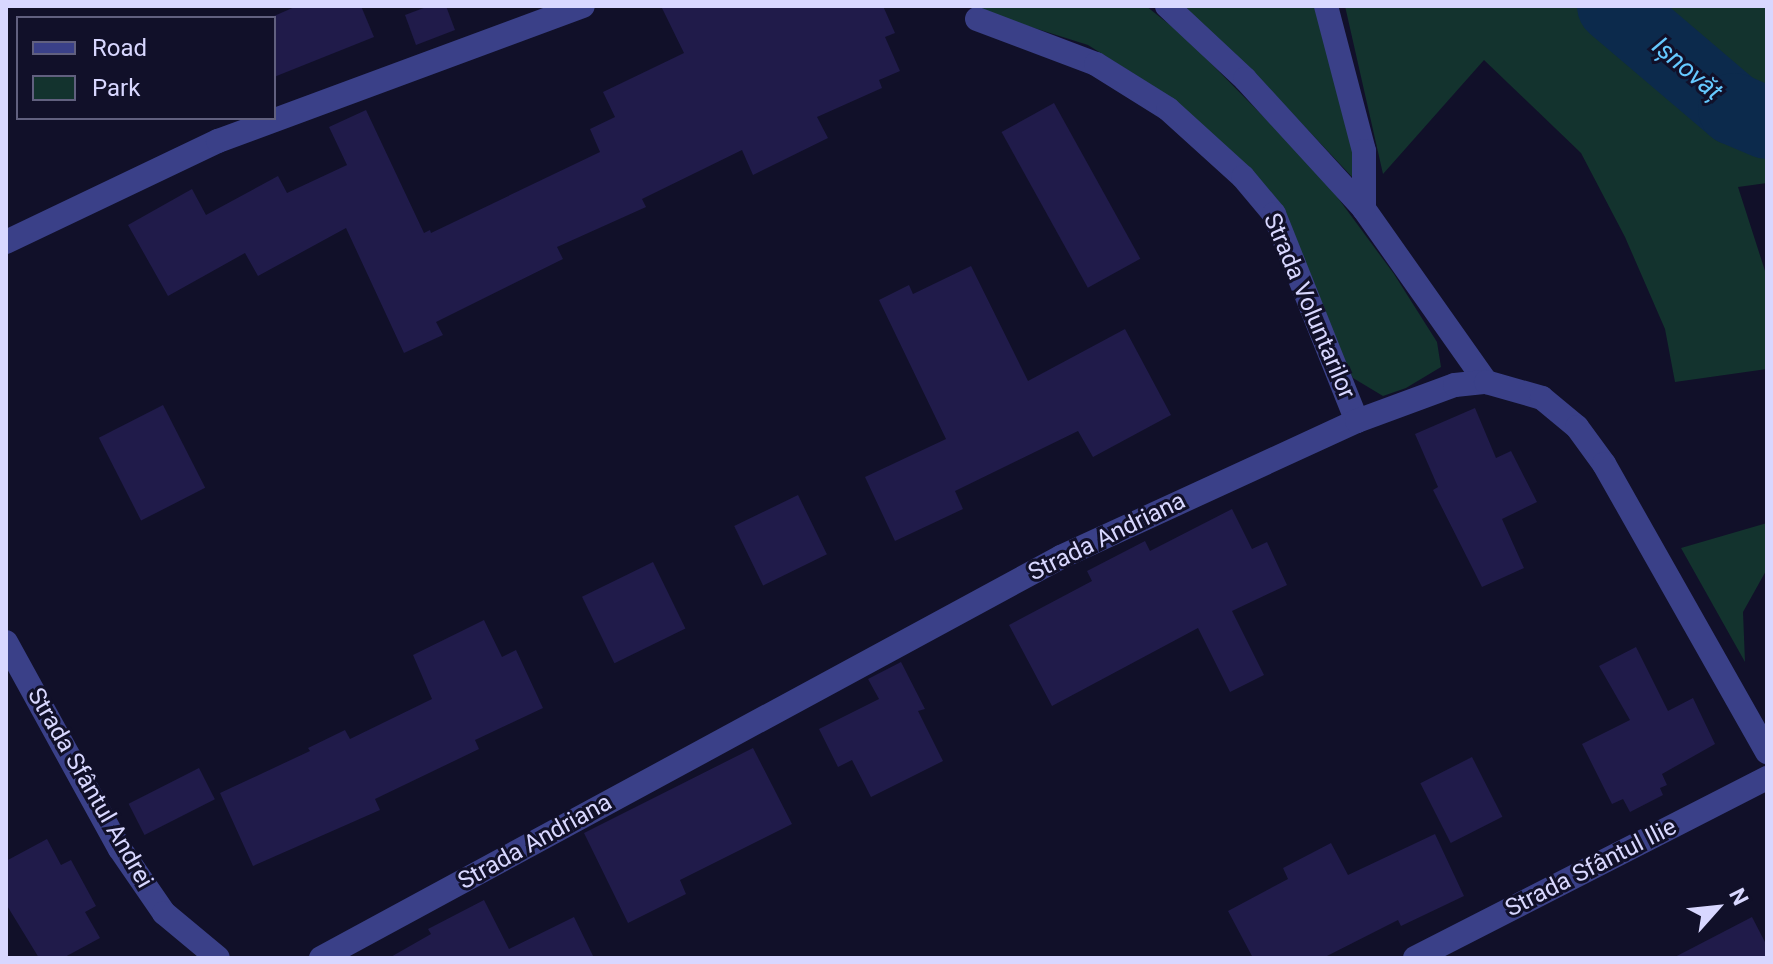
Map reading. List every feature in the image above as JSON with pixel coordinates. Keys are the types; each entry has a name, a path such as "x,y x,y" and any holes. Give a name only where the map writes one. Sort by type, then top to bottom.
{"street":[{"path":"276,120 583,6"},
{"path":"1167,6 1245,79 1364,209 1486,382"},
{"path":"1326,6 1364,151 1364,209"},
{"name":"Strada Voluntarilor","path":"977,19 1096,64 1168,109 1243,177 1274,214 1357,421"},
{"path":"6,242 218,141 275,120"},
{"name":"Strada Andriana","path":"321,958 1061,557 1357,421 1455,385 1486,382 1542,398 1577,427 1604,464 1767,752"},
{"name":"Strada Sfântul Andrei","path":"6,642 120,849 164,913 218,958"},
{"name":"Strada Sfântul Ilie","path":"1415,958 1767,778"}],"green space":[{"path":"965,6 1146,6 1184,36 1321,175 1394,274 1437,342 1441,367 1406,388 1383,396 1353,378 1334,344 1277,199 1172,98 1088,45"},
{"path":"1183,6 1316,6 1352,139 1354,179 1260,79"},
{"path":"1345,6 1767,6 1767,183 1738,187 1767,277 1767,369 1675,382 1665,329 1625,237 1581,153 1484,60 1383,174"},
{"path":"1767,523 1767,569 1743,612 1745,662 1681,548"}],"building":[{"path":"297,6 361,6 374,37 276,76 274,16"},
{"path":"429,6 446,6 455,30 416,45 405,15"},
{"path":"661,6 883,6 895,33 885,37 900,71 879,80 882,88 817,117 828,138 753,175 742,150 642,199 646,207 557,247 563,259 436,322 443,335 404,353 346,228 258,276 245,253 168,296 128,225 192,189 206,215 278,176 287,193 347,165 329,127 366,110 424,233 430,230 431,233 600,152 590,129 615,117 603,92 684,53"},
{"path":"1054,103 1140,259 1088,288 1002,132"},
{"path":"971,266 1028,381 1125,329 1171,415 1093,457 1078,431 955,491 963,509 895,541 865,477 946,439 879,300 909,285 913,294"},
{"path":"163,405 205,488 141,521 99,438"},
{"path":"1475,408 1496,458 1511,451 1537,502 1502,519 1524,568 1482,587 1433,490 1438,487 1415,434"},
{"path":"798,495 827,554 763,585 734,526"},
{"path":"1232,509 1252,549 1267,542 1287,585 1232,611 1264,675 1230,692 1198,628 1052,706 1009,625 1092,581 1087,571 1145,541 1150,551"},
{"path":"653,562 685,629 614,663 582,597"},
{"path":"484,620 502,657 516,650 543,708 475,740 479,749 375,799 380,810 253,866 220,793 310,751 308,748 345,730 350,739 432,699 413,655"},
{"path":"1636,647 1668,711 1693,698 1715,744 1662,774 1667,785 1660,788 1663,795 1630,812 1623,799 1612,804 1582,744 1630,720 1599,666"},
{"path":"901,662 925,709 918,711 943,761 871,797 852,760 838,767 819,729 879,699 868,679"},
{"path":"753,748 792,824 680,880 686,894 628,923 584,833"},
{"path":"1472,757 1502,817 1451,843 1420,783"},
{"path":"199,768 215,799 145,835 129,804"},
{"path":"1435,834 1464,896 1401,926 1398,920 1323,958 1253,958 1228,911 1288,879 1283,868 1331,843 1348,875"},
{"path":"47,839 61,865 71,860 96,906 85,912 100,938 63,958 39,958 6,904 6,861"},
{"path":"484,900 509,949 574,917 594,958 389,958 431,934 428,929"},
{"path":"1752,917 1767,946 1767,958 1673,958"}],"waterway":[{"name":"Ișnovăț","path":"1613,6 1734,109 1767,123"}]}
